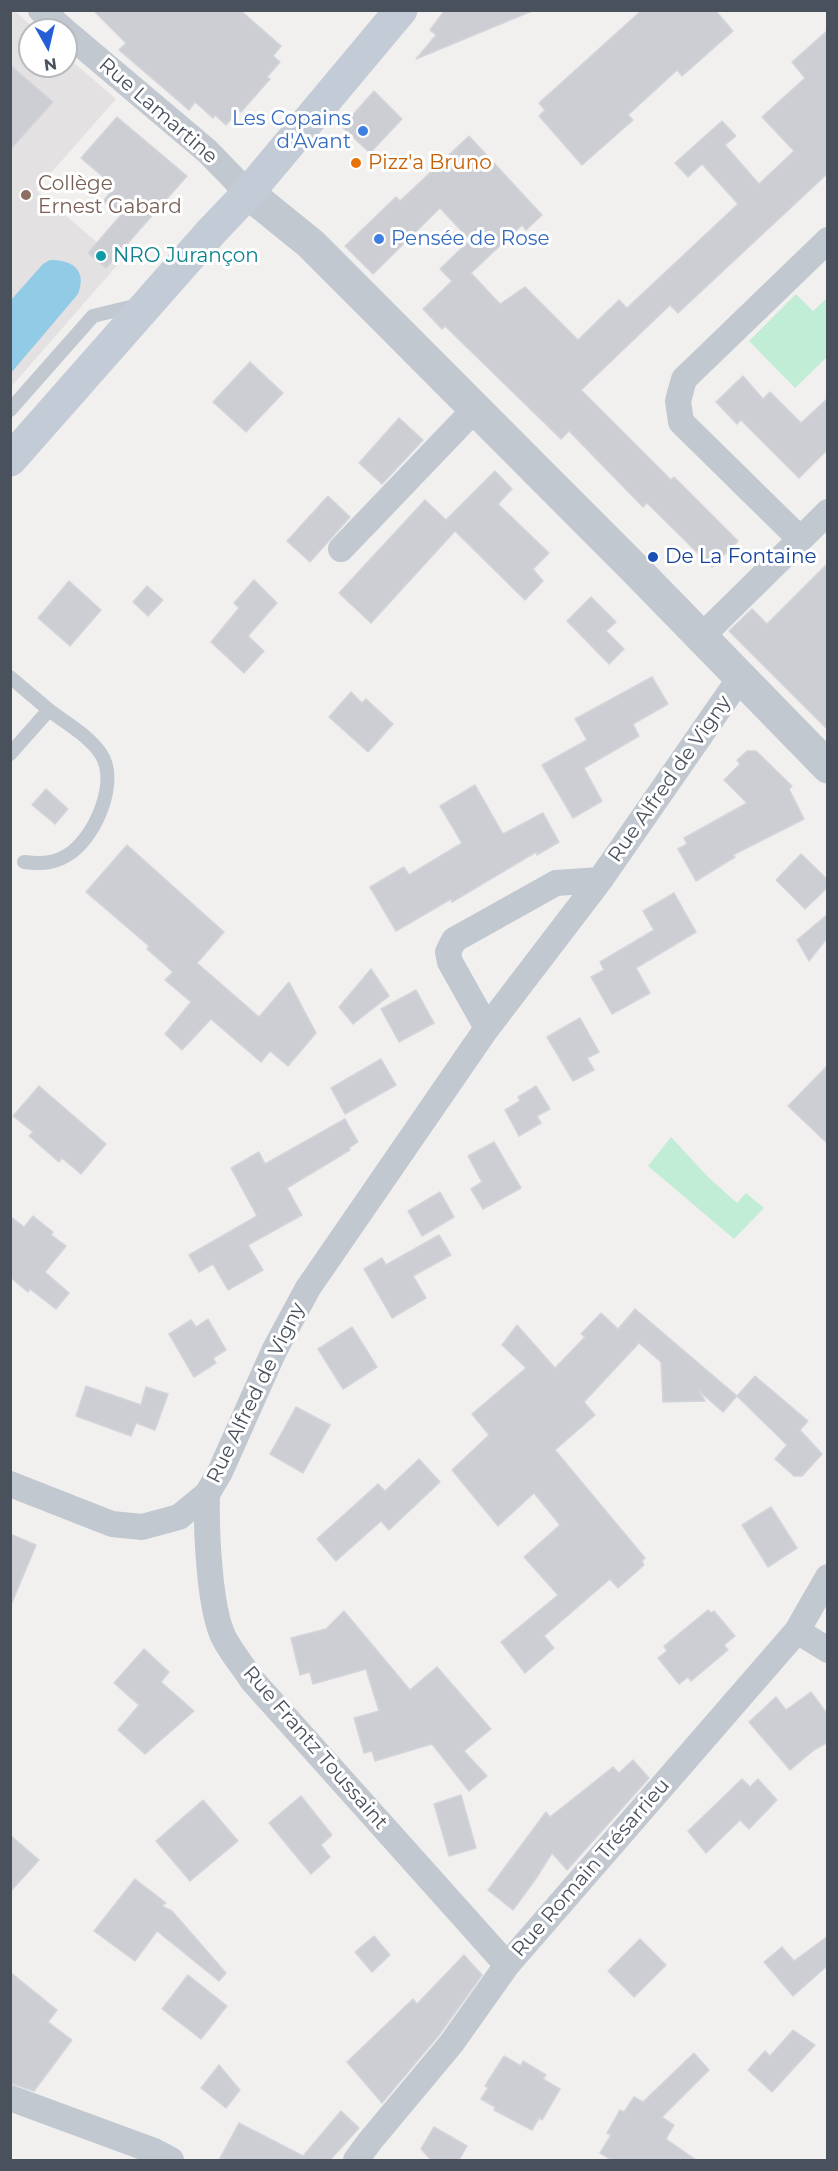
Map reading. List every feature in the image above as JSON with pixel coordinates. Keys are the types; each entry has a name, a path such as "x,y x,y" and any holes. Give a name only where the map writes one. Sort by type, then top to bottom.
{"main road":[{"path":"10,460 248,193 401,10"}],"street":[{"name":"Rue Lamartine","path":"78,42 207,151 248,193"},
{"path":"248,193 311,244 828,767"},
{"path":"800,539 681,422 678,401 684,379 828,240"},
{"path":"341,549 474,410"},
{"path":"701,637 828,512"},
{"name":"Rue Alfred de Vigny","path":"10,1484 112,1524 142,1527 179,1517 207,1494 220,1472 274,1351 308,1288 487,1028 600,880 740,678"},
{"name":"Rue Alfred de Vigny","path":"487,1028 450,962 448,951 454,940 556,884 600,880"},
{"name":"Rue Frantz Toussaint","path":"207,1494 206,1515 214,1605 223,1637 252,1680 507,1965"},
{"name":"Rue Romain Trésarrieu","path":"356,2160 451,2044 507,1965 797,1631 828,1577"},
{"path":"797,1631 828,1650"},
{"path":"10,2098 154,2151 171,2160"}],"lane":[{"path":"10,410 93,315 149,303"},
{"path":"10,677 92,742 102,756 108,775 104,799 87,837 72,852 57,860 43,864 24,861"},
{"path":"10,754 49,710"}],"shaded area":[{"name":"Collège Ernest Gabard","path":"14,10 23,18 18,18 18,78 78,78 78,66 116,99 36,190 120,262 11,387 10,11"}],"green space":[{"path":"796,294 813,311 827,298 828,356 795,388 749,341"},
{"path":"671,1137 709,1178 737,1203 746,1193 764,1208 734,1239 648,1166"}],"water":[{"path":"50,260 65,262 76,268 81,279 78,294 11,373 11,300 43,264"}],"building":[{"path":"93,10 240,10 281,46 273,56 280,62 267,77 270,79 241,112 239,110 226,125 215,115 213,118 195,102 189,110 119,50 126,43"},
{"path":"445,10 532,11 416,59 436,35 430,30"},
{"path":"642,10 715,10 733,31 682,76 677,70 628,115 633,120 582,165 539,116 545,110 539,103"},
{"path":"828,30 828,173 678,313 670,305 581,390 671,480 674,477 738,541 712,567 647,503 643,507 569,431 561,439 445,326 442,329 423,309 452,281 440,269 470,240 440,208 373,274 345,246 396,197 400,201 469,136 542,215 526,230 522,225 471,273 500,304 525,287 578,340 619,300 627,308 738,204 702,164 688,177 675,163 722,121 736,136 725,145 759,184 794,151 762,117 805,78 792,62"},
{"path":"10,65 18,72 18,78 25,78 53,102 10,150"},
{"path":"374,91 402,119 370,153 342,127"},
{"path":"117,117 187,176 106,268 88,253 120,216 103,201 115,187 81,158"},
{"path":"250,362 283,393 246,432 213,402"},
{"path":"743,376 763,399 770,392 801,423 828,398 828,449 799,478 741,420 737,424 716,402"},
{"path":"399,418 423,440 382,484 359,463"},
{"path":"495,471 512,489 498,504 549,553 533,569 543,581 525,600 455,531 371,623 339,593 425,500 446,520"},
{"path":"328,496 350,517 310,562 287,541"},
{"path":"828,563 828,730 729,631 752,609 767,624"},
{"path":"254,580 277,603 248,636 264,651 244,673 211,642 239,608 234,603"},
{"path":"69,581 101,610 70,646 38,618"},
{"path":"147,586 163,600 148,616 133,602"},
{"path":"591,597 616,622 606,631 624,649 609,664 567,621"},
{"path":"652,677 668,704 633,724 639,736 584,768 602,801 573,818 542,765 587,740 575,719"},
{"path":"351,692 362,703 366,699 393,724 368,752 329,717"},
{"path":"747,751 756,751 792,786 789,789 804,819 733,855 735,857 696,881 678,849 687,844 684,838 747,803 724,780 740,764 737,760"},
{"path":"475,785 503,834 543,813 559,842 537,855 536,852 452,902 451,899 396,931 370,887 404,867 409,875 462,843 440,806"},
{"path":"46,789 68,809 55,824 32,805"},
{"path":"127,845 224,932 197,963 259,1017 289,982 316,1033 288,1066 270,1051 261,1062 211,1019 182,1050 165,1034 191,1002 165,980 173,972 147,949 149,946 86,892"},
{"path":"801,854 828,880 828,887 805,909 776,880"},
{"path":"674,893 696,932 636,968 650,993 612,1014 591,977 604,970 600,962 654,930 643,911"},
{"path":"828,914 828,937 809,961 797,940"},
{"path":"371,969 389,996 353,1024 339,1007"},
{"path":"416,990 434,1023 399,1042 381,1009"},
{"path":"580,1018 599,1052 587,1058 594,1070 573,1081 547,1037"},
{"path":"381,1059 396,1085 345,1114 331,1088"},
{"path":"828,1065 828,1144 788,1106"},
{"path":"39,1086 106,1144 81,1174 62,1158 59,1162 29,1136 33,1132 13,1116"},
{"path":"536,1086 550,1109 537,1116 541,1123 519,1136 505,1110 520,1101 518,1097"},
{"path":"345,1119 358,1142 349,1148 350,1150 287,1188 302,1215 248,1245 263,1270 228,1290 213,1264 199,1272 189,1255 257,1216 231,1168 259,1152 265,1164"},
{"path":"494,1142 521,1188 483,1209 471,1189 482,1182 468,1156"},
{"path":"440,1192 454,1217 422,1236 408,1211"},
{"path":"10,1216 24,1227 33,1216 53,1232 51,1235 66,1246 45,1272 69,1293 56,1309 30,1289 28,1292 10,1277"},
{"path":"439,1235 451,1255 413,1276 426,1298 392,1318 364,1269 382,1258 386,1265"},
{"path":"635,1309 737,1396 723,1412 699,1391 705,1401 663,1402 661,1362 639,1343 584,1402 595,1415 555,1450 645,1558 642,1561 644,1565 618,1588 610,1579 544,1636 554,1648 525,1673 501,1642 558,1595 524,1557 560,1525 534,1493 498,1526 452,1470 489,1435 472,1414 526,1368 502,1345 517,1325 555,1368 585,1337 581,1334 601,1313 618,1329"},
{"path":"208,1319 226,1350 213,1358 216,1363 194,1377 169,1334 191,1320 196,1327"},
{"path":"352,1327 377,1367 343,1389 318,1349"},
{"path":"755,1376 808,1421 800,1430 822,1454 802,1476 794,1476 775,1459 787,1445 737,1396"},
{"path":"86,1386 141,1405 146,1387 168,1394 155,1430 136,1423 131,1436 76,1416"},
{"path":"296,1407 330,1425 303,1473 270,1454"},
{"path":"419,1459 440,1482 389,1530 381,1521 336,1561 317,1539 378,1484 385,1491"},
{"path":"771,1507 797,1548 768,1567 742,1525"},
{"path":"10,1534 36,1545 11,1605 10,1605"},
{"path":"708,1610 711,1613 714,1611 735,1636 724,1645 728,1650 691,1681 688,1677 679,1684 658,1658 667,1651 664,1646"},
{"path":"344,1611 410,1690 437,1667 491,1729 464,1751 487,1776 469,1791 432,1744 375,1761 372,1751 364,1753 354,1718 379,1711 366,1669 313,1684 310,1672 300,1675 291,1638 326,1629"},
{"path":"144,1649 169,1672 161,1682 194,1711 145,1754 118,1730 139,1705 114,1683"},
{"path":"811,1692 828,1715 828,1742 814,1750 790,1770 749,1722 776,1697 786,1710"},
{"path":"633,1760 649,1778 567,1870 552,1853 513,1910 488,1890 546,1812 550,1817 613,1767 619,1773"},
{"path":"742,1779 750,1787 758,1779 777,1800 749,1829 740,1820 706,1853 688,1831"},
{"path":"461,1795 476,1848 449,1856 434,1804"},
{"path":"301,1796 332,1835 321,1845 330,1857 311,1874 269,1823"},
{"path":"203,1800 238,1841 190,1881 156,1841"},
{"path":"10,1835 39,1860 10,1892"},
{"path":"135,1879 166,1903 162,1906 172,1911 226,1973 219,1981 157,1931 135,1961 94,1931"},
{"path":"374,1936 390,1955 372,1972 355,1952"},
{"path":"828,1936 828,1965 793,1996 764,1962 782,1947 794,1961"},
{"path":"640,1939 666,1965 634,1997 608,1971"},
{"path":"464,1955 482,1975 439,2035 382,2103 347,2062 413,1999 417,2004"},
{"path":"10,1972 57,2010 48,2022 72,2040 34,2091 10,2083"},
{"path":"188,1975 227,2006 201,2039 162,2009"},
{"path":"793,2030 815,2045 772,2092 748,2070 765,2051 770,2056"},
{"path":"694,2053 709,2070 662,2117 674,2125 666,2139 696,2160 612,2160 600,2153 611,2135 607,2133 620,2110 624,2112 634,2097 643,2102"},
{"path":"504,2056 521,2066 523,2061 546,2075 543,2079 560,2089 542,2120 539,2118 532,2130 494,2110 495,2107 481,2099 488,2088 485,2086"},
{"path":"219,2065 240,2090 226,2108 201,2088"},
{"path":"341,2111 359,2128 330,2160 219,2160 239,2123 303,2156"},
{"path":"434,2127 467,2146 459,2160 431,2160 421,2149"}],"place":[{"name":"Les Copains d'Avant","path":"363,131"},
{"name":"Pizz'a Bruno","path":"356,163"},
{"name":"Collège Ernest Gabard","path":"26,195"},
{"name":"Pensée de Rose","path":"379,239"},
{"name":"NRO Jurançon","path":"101,256"},
{"name":"De La Fontaine","path":"653,557"}]}
